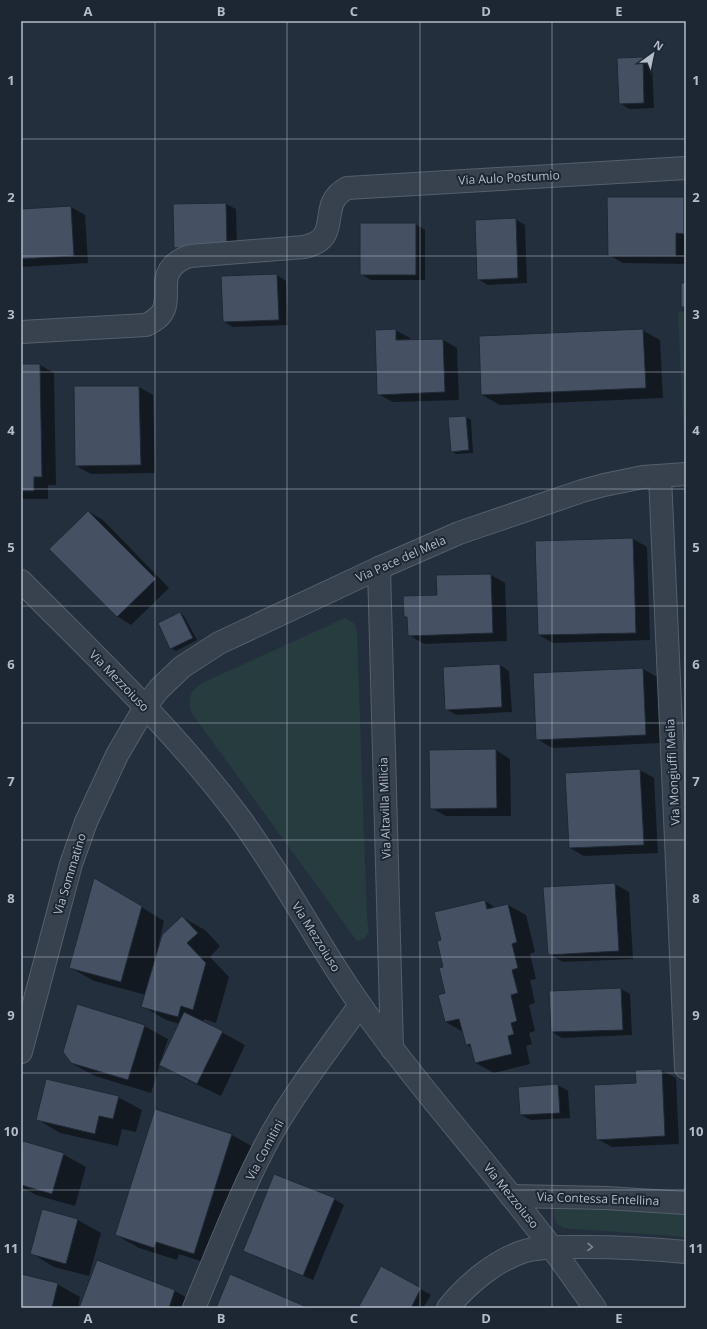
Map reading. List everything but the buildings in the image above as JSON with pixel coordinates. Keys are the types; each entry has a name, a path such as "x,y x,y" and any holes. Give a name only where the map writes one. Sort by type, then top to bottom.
{"street":[{"name":"Via Aulo Postumio","path":"21,332 146,325 160,316 164,308 167,276 178,261 190,256 311,246 322,238 326,232 329,224 330,209 336,196 341,191 352,187 686,168"},
{"name":"Via Pace del Mela","path":"145,707 173,674 190,660 208,649 379,568 459,533 582,491 622,481 686,474"},
{"name":"Via Mongiuffi Melia","path":"660,476 686,1068"},
{"name":"Via Altavilla Milicia","path":"379,568 392,1049"},
{"name":"Via Mezzoiuso","path":"21,581 145,707 190,756 240,818 273,867 360,1005 392,1049 551,1247 595,1308"},
{"name":"Via Sommatino","path":"21,1052 75,851 86,822 109,772 124,742 145,707"},
{"name":"Via Comitini","path":"194,1308 244,1190 272,1134 301,1086 360,1005"},
{"name":"Via Contessa Entellina","path":"511,1196 606,1198 686,1203"},
{"path":"448,1308 460,1294 495,1266 506,1259 526,1251 551,1247 627,1248 686,1252"}],"green space":[{"path":"686,311 686,445 684,445 678,312"},
{"path":"345,618 355,624 357,632 367,919 369,932 364,939 357,941 191,712 190,702 190,695 202,683"},
{"path":"558,1206 686,1213 686,1237 564,1228 557,1224 554,1216 554,1210"}]}
